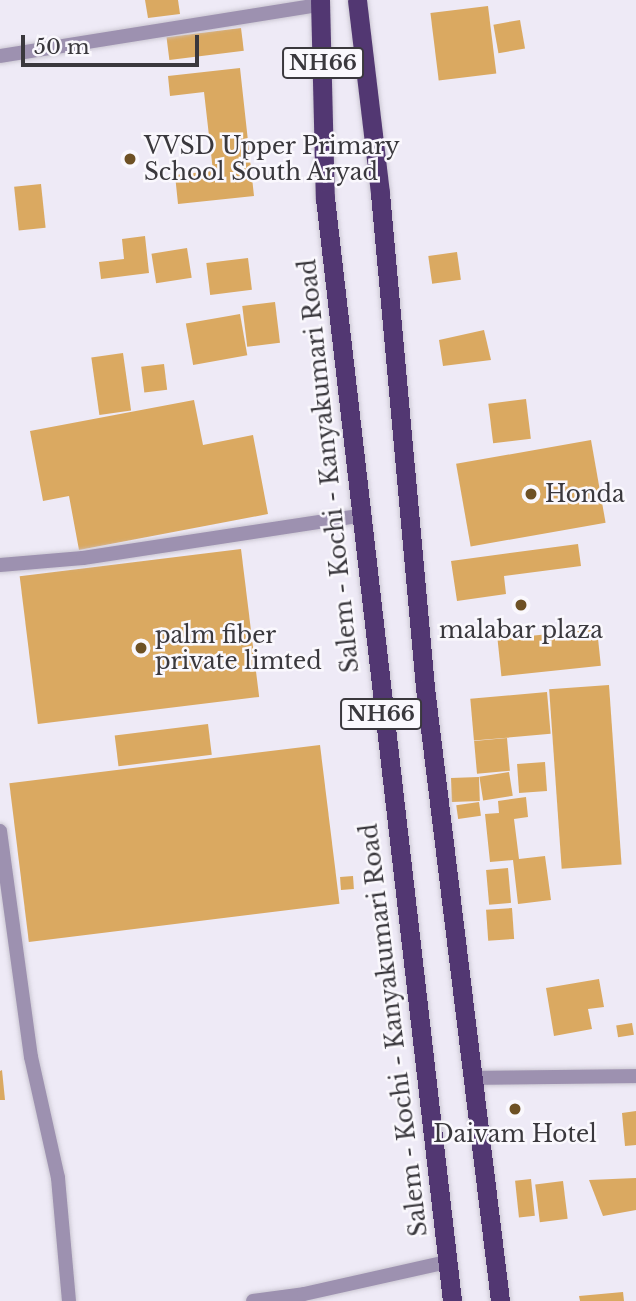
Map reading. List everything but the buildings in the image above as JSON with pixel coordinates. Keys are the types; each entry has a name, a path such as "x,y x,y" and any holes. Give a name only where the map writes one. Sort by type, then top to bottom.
{"highway":[{"name":"NH66","path":"357,0 380,193 425,688 500,1301"},
{"name":"Salem - Kochi - Kanyakumari Road","path":"320,3 325,198 359,516 452,1301"}],"street":[{"path":"0,57 320,3"},
{"path":"0,565 82,558 359,516"},
{"path":"0,831 31,1057 58,1178 69,1301"},
{"path":"473,1078 636,1076"},
{"path":"253,1301 304,1294 447,1262"}],"place":[{"name":"VVSD Upper Primary School South Aryad","path":"130,159"},
{"name":"Honda","path":"531,494"},
{"name":"malabar plaza","path":"521,605"},
{"name":"palm fiber private limted","path":"141,648"},
{"name":"Daivam Hotel","path":"515,1109"}]}
